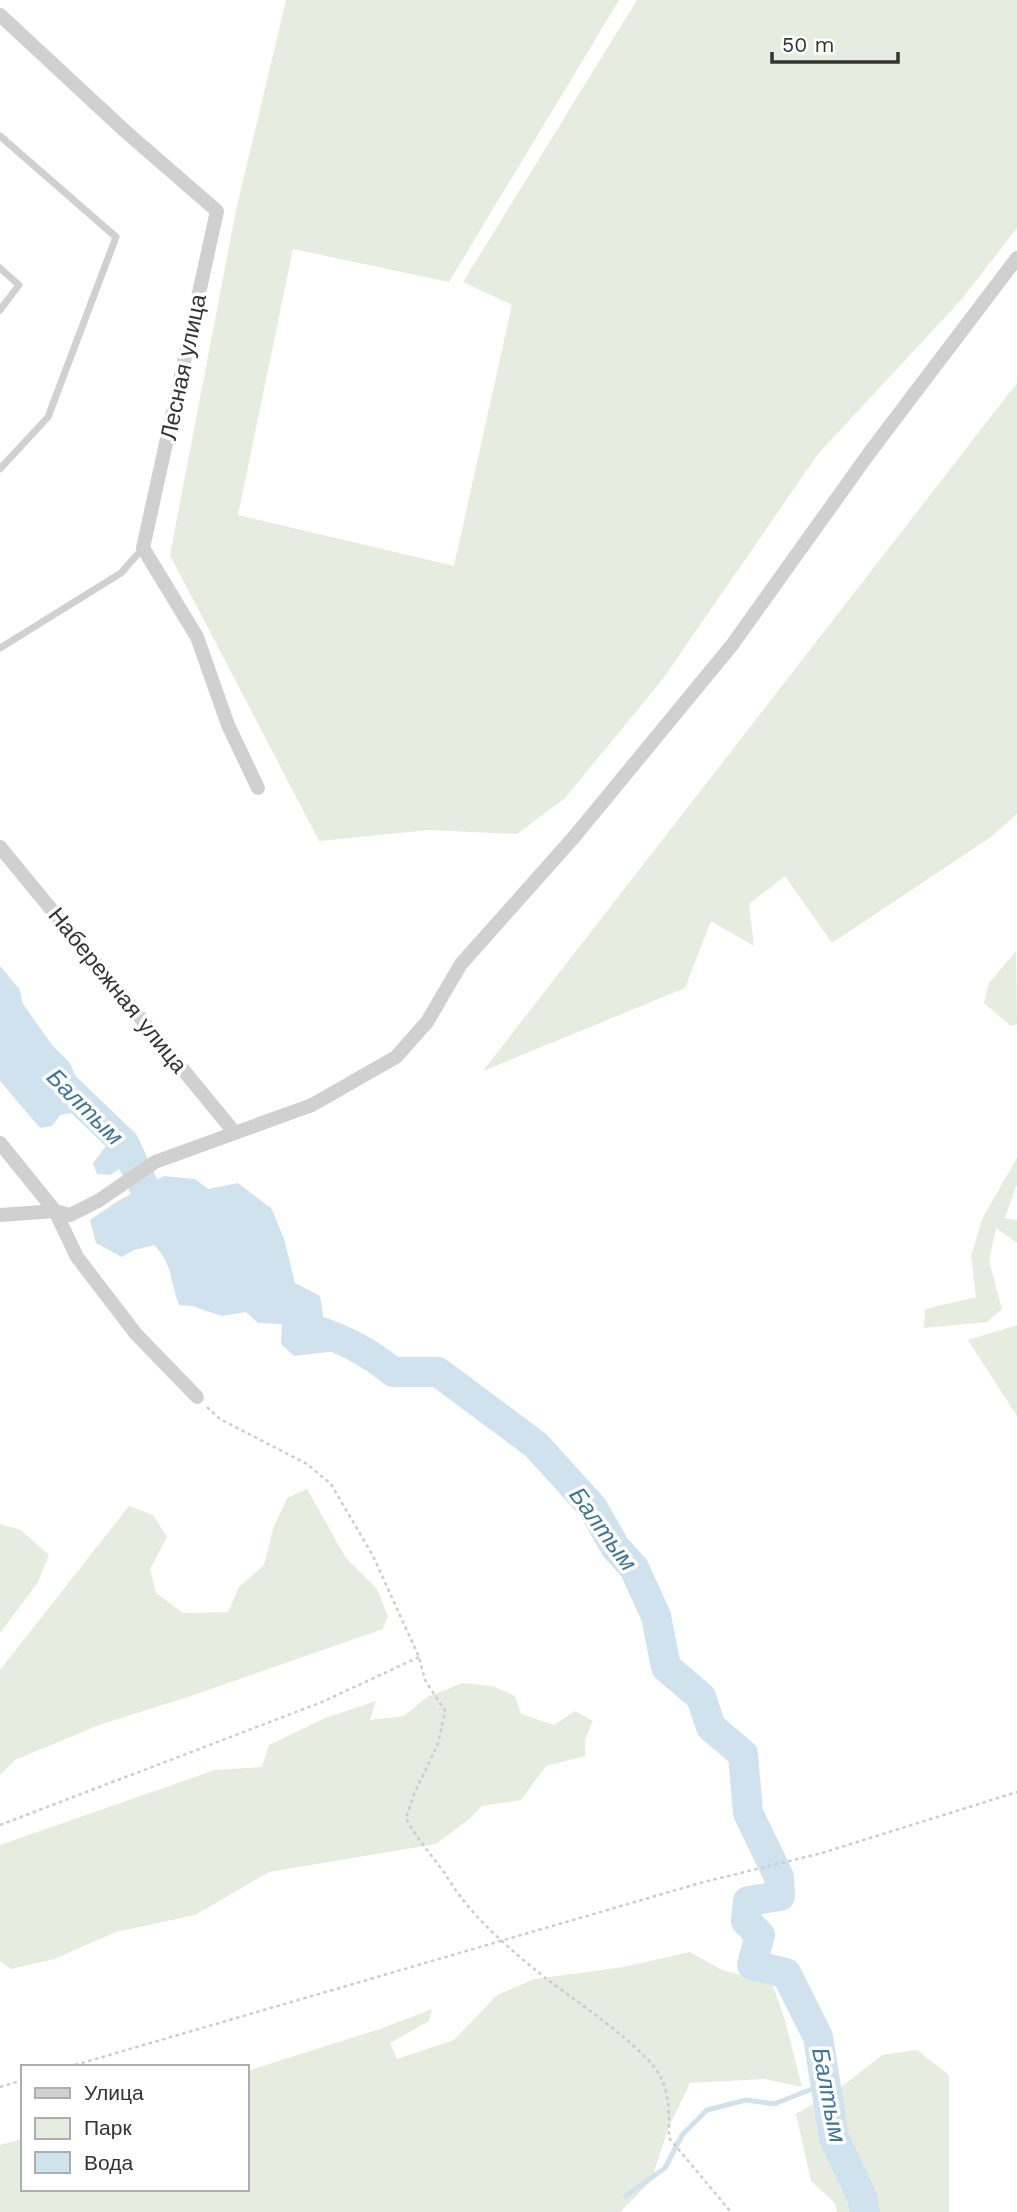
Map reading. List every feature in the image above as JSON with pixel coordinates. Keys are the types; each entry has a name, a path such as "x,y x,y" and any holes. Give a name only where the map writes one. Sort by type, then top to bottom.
{"street":[{"name":"Лесная улица","path":"0,15 125,131 217,211 143,548"},
{"path":"0,1215 55,1211 70,1215 98,1201 155,1162 312,1105 397,1057 427,1022 461,964 574,837 732,645 870,452 1017,258"},
{"path":"143,548 197,638 228,725 258,788"},
{"name":"Набережная улица","path":"0,847 235,1133"},
{"path":"0,1143 55,1211 77,1257 136,1334 197,1397"}],"lane":[{"path":"0,136 116,237 48,417 0,468"},
{"path":"0,268 19,285 0,310"},
{"path":"0,648 121,573 143,548"}],"path":[{"path":"197,1397 220,1419 307,1464 331,1483 373,1556 419,1657 425,1680 445,1711 438,1744 414,1794 406,1818 415,1836 452,1882 461,1898 503,1941 538,1973 570,1995 646,2057 662,2079 669,2108 669,2138 731,2212"},
{"path":"0,1825 322,1702 419,1657"},
{"path":"75,2065 700,1884 822,1853 1017,1792"},
{"path":"0,2087 21,2081"}],"green space":[{"path":"286,0 619,0 449,282 293,249 238,515 454,566 512,305 463,282 637,0 1017,0 1017,228 961,300 818,454 662,680 565,798 517,834 429,830 319,841 170,555 236,210"},
{"path":"1017,383 1017,814 991,837 832,943 785,876 749,904 754,946 711,921 685,988 483,1071"},
{"path":"1016,951 1017,1024 1011,1026 984,1003 989,983"},
{"path":"1017,1158 1017,1184 1005,1218 1017,1220 1017,1243 996,1228 989,1261 1002,1309 987,1322 924,1328 925,1309 976,1297 971,1256 983,1217"},
{"path":"1017,1325 1017,1416 968,1340"},
{"path":"307,1489 346,1558 377,1589 388,1616 383,1629 99,1725 15,1760 0,1775 0,1670 129,1506 153,1515 167,1537 150,1569 156,1593 183,1613 228,1612 239,1587 264,1565 273,1529 287,1498"},
{"path":"0,1524 21,1530 49,1555 38,1582 0,1633"},
{"path":"463,1683 492,1686 515,1696 521,1714 554,1725 575,1711 593,1721 585,1740 585,1756 546,1766 521,1800 482,1806 436,1844 269,1872 195,1915 116,1932 54,1959 11,1969 0,1961 0,1845 215,1770 262,1767 269,1745 325,1718 376,1701 370,1720 404,1716 427,1697"},
{"path":"690,1952 722,1970 772,1983 785,2020 802,2087 764,2079 690,2083 668,2129 651,2181 620,2212 0,2212 0,2145 21,2140 21,2191 248,2191 248,2071 380,2029 432,2009 429,2021 390,2043 397,2059 454,2040 497,1995 535,1979 624,1967"},
{"path":"917,2050 949,2075 949,2212 837,2212 835,2203 811,2181 796,2114 840,2088 882,2055"}],"water":[{"path":"0,966 20,990 23,1004 52,1045 70,1063 80,1089 90,1103 84,1111 60,1115 52,1126 40,1128 0,1081"},
{"path":"127,1136 136,1152 130,1162 110,1175 97,1174 93,1163 113,1137"},
{"path":"164,1176 195,1179 208,1189 238,1183 272,1209 284,1239 295,1283 320,1296 323,1314 321,1324 337,1332 352,1333 353,1349 294,1356 281,1344 282,1324 258,1323 246,1312 222,1316 192,1306 179,1305 168,1266 154,1245 134,1250 122,1257 96,1243 90,1220"}],"waterway":[{"name":"Балтым","path":"57,1079 124,1143 150,1200 168,1218"},
{"name":"Балтым","path":"315,1330 356,1347 393,1372 438,1372 536,1445 593,1508 615,1547 634,1568 656,1616 666,1667 701,1697 711,1727 743,1754 748,1813 779,1877 780,1896 748,1901 746,1921 760,1935 752,1965 786,1973 818,2037 834,2138 862,2197 865,2212"},
{"path":"626,2196 665,2168 682,2135 707,2110 746,2100 774,2104 825,2084"}]}
